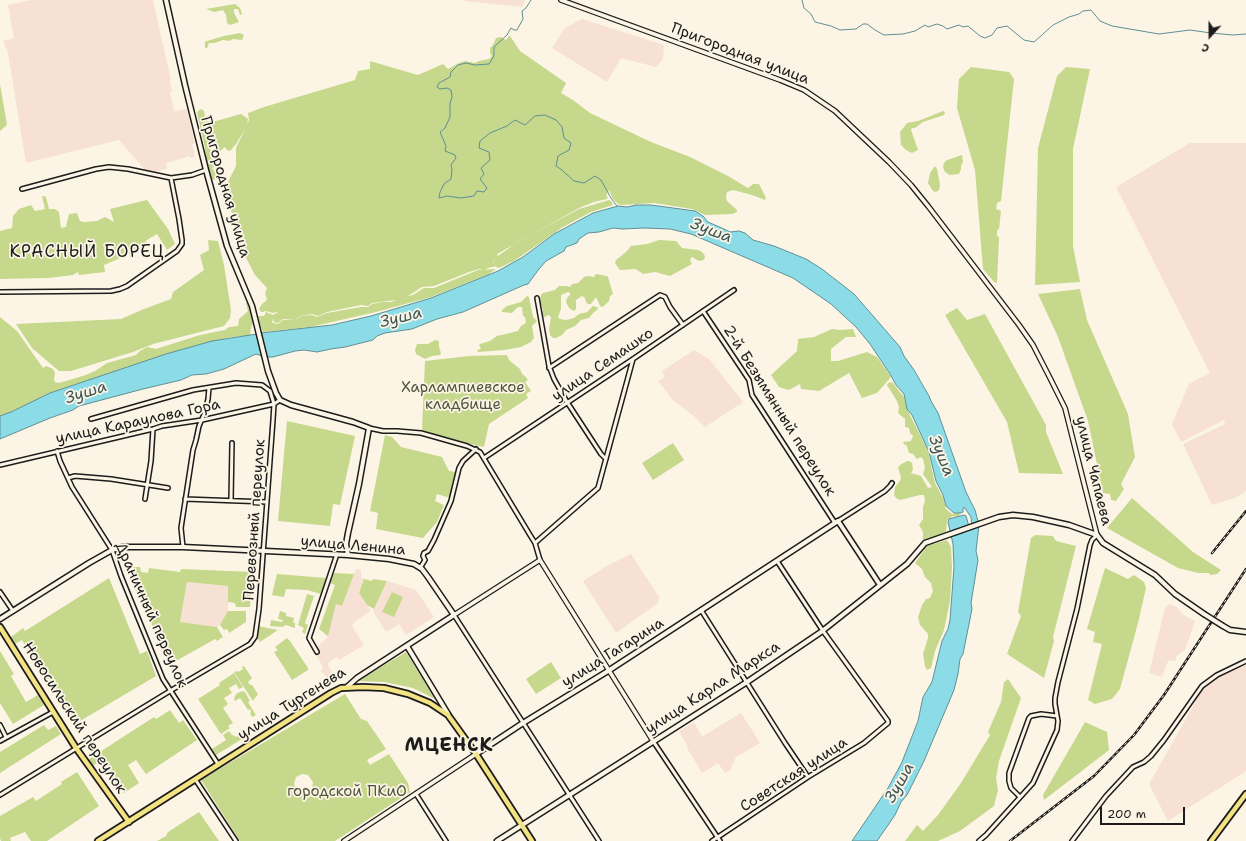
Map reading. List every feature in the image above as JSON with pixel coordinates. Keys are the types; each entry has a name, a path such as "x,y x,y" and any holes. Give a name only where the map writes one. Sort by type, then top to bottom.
{"main road":[{"name":"Пригородная улица","path":"166,0 206,170 227,246 249,295 268,370 280,400"},
{"path":"280,400 291,406 353,422 369,428 346,544 348,555"},
{"name":"улица Карла Маркса","path":"497,841 823,631 907,564 922,545 929,541 999,517 1021,515 1069,525 1097,535"},
{"name":"улица Гагарина","path":"476,754 523,723 608,671 837,522"},
{"name":"2-й Безымянный переулок","path":"837,522 880,585"},
{"path":"1097,535 1103,543 1155,576 1185,602 1230,630 1246,632"},
{"name":"улица Ленина","path":"0,619 112,550 130,547 183,547 337,554 403,561 414,564 420,568 428,577 454,615"},
{"name":"улица Тургенева","path":"98,841 331,693 341,688 348,687 357,678 454,615"},
{"name":"Новосильский переулок","path":"0,627 76,748 129,822"},
{"path":"407,646 448,715 476,754 532,841"},
{"path":"348,687 384,688 408,694 430,703 448,715"},
{"path":"1211,841 1246,794"}],"street":[{"name":"Пригородная улица","path":"561,0 780,80 804,90 822,102 860,134 911,184 995,294"},
{"path":"22,189 96,169 109,167 128,169 171,178 192,176 206,170"},
{"path":"0,292 111,291 127,286 177,251 182,244 171,178"},
{"name":"улица Семашко","path":"484,458 734,290"},
{"name":"улица Чапаева","path":"979,841 1033,783 1057,730 1058,721 1055,698 1058,682 1077,609 1090,544 1097,535 1068,421 1060,397 1033,345 995,294"},
{"path":"549,368 660,295 665,297 682,325"},
{"path":"537,298 549,368 559,391 606,459"},
{"name":"2-й Безымянный переулок","path":"703,311 749,380 752,395 837,522"},
{"path":"534,543 598,488 633,359"},
{"path":"91,419 193,390 236,383 262,385 270,391 274,404"},
{"path":"183,547 181,528 193,450 208,399 209,388"},
{"name":"улица Караулова Гора","path":"0,465 162,426 202,420 274,404 280,400"},
{"name":"Перевозный переулок","path":"170,691 250,644 255,637 259,609 274,404"},
{"path":"369,428 382,431 421,434 476,449 480,452 534,543 540,560 608,671 719,839"},
{"path":"146,499 153,429"},
{"path":"230,500 232,443"},
{"path":"420,568 425,560 423,556 424,553 428,551 434,540 451,501 459,468 463,461 476,449"},
{"name":"Драничный переулок","path":"57,451 60,461 78,497 112,550 158,667 170,691 218,764"},
{"path":"68,478 75,476 111,479 168,488"},
{"name":"улица Гагарина","path":"837,522 885,491 892,483"},
{"path":"185,499 267,502"},
{"path":"317,652 309,638 337,554"},
{"name":"улица Тургенева","path":"454,615 540,560"},
{"path":"777,561 823,631"},
{"path":"0,592 13,611"},
{"path":"701,610 808,777"},
{"name":"улица Ленина","path":"454,615 599,841"},
{"name":"Советская улица","path":"712,841 719,839 808,777 864,743 885,726 888,721 823,631"},
{"path":"1072,841 1098,806 1133,767 1144,762 1151,756 1202,686 1217,675 1246,661"},
{"path":"0,795 170,691"},
{"path":"0,741 53,712"},
{"path":"1020,797 1011,788 1009,773 1029,718 1031,716 1041,714 1057,715"},
{"path":"0,725 6,737"},
{"name":"улица Гагарина","path":"344,841 476,754"},
{"path":"196,779 236,841"},
{"path":"416,794 446,841"}],"shaded area":[{"path":"31,0 153,0 171,80 172,92 170,92 174,111 187,109 195,143 192,144 195,157 190,158 190,156 166,163 167,169 154,172 146,171 119,140 26,163 8,53 3,41 14,38 8,5"},
{"path":"464,0 525,0 523,7"},
{"path":"582,19 664,45 663,59 656,67 621,58 607,82 552,48 565,28"},
{"path":"1190,143 1246,143 1246,491 1235,498 1212,505 1183,444 1225,424 1224,420 1181,442 1172,424 1189,384 1210,373 1116,187"},
{"path":"694,350 709,359 743,402 705,427 673,400 658,381 665,377 662,371"},
{"path":"631,554 659,597 658,603 616,633 583,581 605,567"},
{"path":"356,569 361,570 361,577 364,579 359,593 371,611 354,622 352,626 364,645 339,660 337,657 329,662 328,665 336,679 331,682 321,671 323,667 315,653 318,650 317,647 327,638 336,604 342,606"},
{"path":"387,581 416,590 434,617 406,635 399,624 386,632 373,611"},
{"path":"187,582 228,586 228,612 220,625 217,627 180,622"},
{"path":"1170,604 1177,607 1183,615 1195,621 1185,650 1177,655 1175,661 1168,661 1162,677 1149,673 1165,608"},
{"path":"1246,663 1246,771 1168,821 1149,784 1196,701 1203,685"},
{"path":"741,713 760,743 736,757 730,770 725,773 718,763 702,773 679,731 694,722 703,736"}],"green space":[{"path":"235,4 240,8 242,14 240,15 238,9 234,9 234,13 239,22 230,25 227,23 226,15 223,10 214,12 206,9"},
{"path":"240,33 244,35 242,40 233,39 229,41 223,40 215,43 209,43 207,48 205,48 205,42 207,41"},
{"path":"510,36 520,51 566,83 561,93 590,113 651,142 690,157 748,188 753,184 759,184 766,198 765,200 733,190 727,192 726,198 727,201 737,210 737,212 732,214 705,215 692,209 654,203 621,205 613,199 609,190 606,196 608,197 607,199 579,208 532,234 579,209 609,200 613,205 591,212 563,227 514,261 499,268 494,264 495,267 485,270 496,269 489,274 431,297 376,312 310,327 263,332 258,316 264,316 266,312 273,315 276,313 279,314 276,312 273,313 265,311 261,312 259,309 267,300 265,293 267,288 255,275 239,244 227,187 236,166 236,148 245,129 230,151 225,147 220,151 215,147 211,148 211,158 217,163 216,166 212,168 217,177 214,180 212,179 206,159 197,113 201,109 204,111 206,121 216,121 241,114 248,119 247,124 249,120 248,113 355,80 358,71 370,69 370,61 418,75 443,64 448,69 465,61 475,63 489,59 492,56 490,53 490,48 496,38 501,37 506,40","holes":["514,245 498,256 497,254","479,269 483,270 478,270 434,288 424,288 413,295 408,296 422,287 434,286 469,272","396,300 372,304 368,307 327,313 317,317 312,315 301,316 295,320 300,316 312,314 318,316 327,312 361,305 368,306 372,303","275,318 273,320 274,322 278,323 283,319 295,320 283,320 278,324 272,322 273,319"]},
{"path":"971,67 1009,72 1014,79 1001,201 997,203 996,209 1001,211 999,229 997,230 997,236 999,237 997,283 994,282 983,269 975,170 957,108 959,79"},
{"path":"1066,67 1090,69 1073,149 1073,246 1080,282 1035,285 1038,148 1057,76"},
{"path":"0,84 7,125 0,131"},
{"path":"943,111 945,112 944,115 923,122 915,128 912,128 911,130 918,150 912,153 901,145 900,132 907,123 918,121"},
{"path":"962,155 963,162 959,174 950,175 945,172 943,167 947,160"},
{"path":"935,166 940,185 939,190 936,192 933,191 928,183 930,173"},
{"path":"42,196 46,197 49,209 55,209 59,212 61,228 66,227 69,214 77,213 80,221 84,222 97,221 105,217 114,222 110,209 147,200 168,229 175,244 167,250 157,234 147,240 139,250 104,265 105,272 79,275 78,272 73,275 48,278 0,279 0,231 12,228 13,216 19,209 31,205 35,211 45,209"},
{"path":"208,240 218,241 224,265 231,310 230,318 224,326 153,344 133,352 71,371 59,371 32,348 16,324 121,319 171,299 173,292 204,270 200,255 209,250"},
{"path":"659,240 676,241 682,248 698,250 705,256 704,260 699,261 692,257 690,260 692,264 670,276 655,272 643,274 636,269 620,270 615,263 616,260 631,246 647,244"},
{"path":"596,274 608,277 613,294 610,296 609,301 602,307 600,306 596,297 591,304 588,304 582,296 576,300 576,309 574,311 569,308 566,302 570,293 568,292 561,295 561,309 558,317 560,319 566,320 574,318 579,314 587,312 593,306 597,307 598,309 589,318 581,320 575,326 566,330 562,335 553,338 550,335 549,329 551,317 548,315 545,317 542,316 543,310 540,300 541,295 543,293 555,290 559,286 570,287 572,284 578,283 584,277 594,277"},
{"path":"1080,289 1087,320 1128,414 1135,457 1121,484 1124,489 1116,501 1111,500 1110,494 1103,493 1088,421 1058,337 1038,294"},
{"path":"527,296 529,297 533,317 537,321 532,326 534,338 531,342 521,347 478,352 477,350 481,349 480,344 490,341 497,336 518,331 521,326 526,323 525,317 523,316 522,307 518,307 512,313 502,312 502,310 507,306 521,302"},
{"path":"249,301 254,319 250,336 231,337 166,354 50,393 0,416 0,317 17,331 43,368 46,366 53,369 55,373 54,380 55,382 59,383 86,375 107,363 136,355 147,347 156,349 200,335 238,326 239,319 248,311 246,303"},
{"path":"957,308 967,320 985,314 1046,425 1046,432 1063,474 1019,473 1007,422 945,315"},
{"path":"832,329 853,329 856,337 846,337 831,349 831,361 838,361 867,352 877,357 891,377 877,393 862,398 849,373 819,391 801,389 800,384 789,390 779,387 771,375 797,351 798,339 814,337"},
{"path":"435,340 439,341 440,355 425,359 416,354 415,350 417,344 428,344"},
{"name":"Харлампиевское кладбище","path":"507,355 509,360 520,369 522,374 528,380 525,382 531,391 526,394 528,398 489,424 484,447 457,441 424,431 422,429 425,361 469,356"},
{"path":"892,382 904,397 907,409 928,451 935,483 943,498 946,509 952,514 960,513 959,517 953,516 947,520 946,532 925,540 923,540 923,532 919,525 923,519 923,507 925,501 924,495 900,500 894,495 895,487 900,481 901,477 898,468 907,461 912,463 913,470 911,473 921,476 928,488 932,487 923,474 925,468 923,459 921,457 917,459 913,454 909,453 907,446 903,442 911,441 913,436 910,433 909,428 905,427 905,419 898,413 899,407 897,401 887,385 888,383"},
{"path":"287,421 355,436 340,505 333,504 330,526 278,521"},
{"path":"385,435 392,437 401,447 442,457 449,471 456,472 450,498 437,494 435,501 444,505 437,522 423,538 376,529 378,513 370,511"},
{"path":"673,443 684,460 653,480 642,463"},
{"path":"1132,498 1193,552 1221,570 1217,574 1210,575 1209,573 1198,573 1178,568 1107,528"},
{"path":"1035,535 1053,536 1056,541 1076,546 1044,678 1007,654 1021,616 1018,612 1031,538"},
{"path":"947,540 951,547 952,568 950,601 944,630 935,651 931,668 927,670 923,654 928,634 920,625 918,617 922,605 926,599 930,598 933,591 931,583 925,577 922,569 915,563 927,546"},
{"path":"133,567 140,567 141,572 148,573 149,568 180,572 181,569 253,572 250,607 236,607 235,603 228,602 228,586 187,582 180,622 217,627 223,637 217,641 215,639 169,665 143,604 144,594 137,593 131,576"},
{"path":"1105,568 1128,579 1134,575 1144,582 1146,588 1120,689 1112,699 1095,704 1088,700 1102,644 1093,642 1095,632 1087,629"},
{"path":"334,573 354,574 342,606 336,604 328,636 319,629 335,585 330,583"},
{"path":"277,574 326,578 321,594 307,590 286,589 284,597 272,595"},
{"path":"109,578 140,654 147,651 156,676 75,724 22,640 15,644 11,637 23,628 25,631"},
{"path":"364,579 372,581 373,579 387,581 374,609 367,605 359,593"},
{"path":"392,592 403,597 394,617 382,612"},
{"path":"307,594 314,596 305,623 308,625 305,634 302,632 304,628 298,625"},
{"path":"228,611 246,611 246,622 229,633 227,629 224,630 220,625"},
{"path":"280,611 286,613 286,616 294,618 293,622 295,623 295,628 286,625 282,627 270,626 271,620 282,622 283,620 278,619"},
{"path":"258,626 278,630 260,642 257,637"},
{"path":"287,638 308,668 308,670 292,680 274,652 278,650 275,647"},
{"path":"0,651 14,674 11,676 26,702 38,695 44,705 13,724 0,703"},
{"path":"406,652 435,699 413,688 384,682 358,681"},
{"path":"551,662 561,678 536,694 526,679"},
{"path":"244,666 252,678 248,682 258,694 253,701 234,672 238,672 243,669 242,667"},
{"path":"234,673 243,687 239,689 236,684 229,688 232,693 224,698 228,704 223,708 233,723 228,726 230,728 221,734 198,699 220,685 219,683"},
{"path":"1008,679 1021,698 999,761 996,778 998,790 994,806 960,831 938,841 905,841 917,825 923,831 938,815 961,783 990,735 988,732 1001,702 1004,682"},
{"path":"242,691 245,692 250,701 248,702 256,715 252,717 250,709 248,710 240,698 235,701 234,699 236,694"},
{"name":"городской ПКиО","path":"345,694 361,719 367,721 386,749 367,760 370,765 389,754 408,783 410,792 335,841 240,841 201,780","holes":["302,774 308,775 313,782 312,788 305,793 299,792 294,784 296,777"]},
{"path":"170,710 179,723 183,720 197,740 146,774 136,760 128,765 139,783 124,793 101,760 93,766 89,759 154,717 156,719"},
{"path":"1085,722 1107,732 1109,750 1044,800 1043,795"},
{"path":"44,725 48,730 56,726 61,734 0,773 0,752"},
{"path":"229,731 232,735 237,737 239,735 242,739 216,755 212,749 226,740 223,735"},
{"path":"77,772 99,806 47,841 31,841 25,832 10,838 11,841 1,841 0,816 33,797 36,801"},
{"path":"199,812 219,841 157,841 166,836 168,832"}],"water":[{"name":"Зуша","path":"636,205 651,205 695,211 703,216 708,222 730,232 739,231 745,233 753,240 774,246 806,259 822,269 854,294 900,347 929,396 938,413 966,492 975,510 979,525 976,551 978,560 971,603 972,609 954,690 924,761 907,795 901,802 895,815 877,841 852,841 888,788 902,762 918,721 923,697 932,682 942,641 948,629 950,620 954,567 953,544 948,522 949,519 964,515 966,516 970,530 972,529 971,517 964,507 963,512 954,513 946,506 943,495 936,481 929,452 912,415 907,409 904,394 896,385 870,344 856,327 831,304 793,278 691,234 670,229 613,228 588,233 579,239 577,243 566,247 564,251 546,261 528,284 463,312 437,319 412,329 385,333 377,336 373,340 345,347 317,352 304,350 295,351 273,357 267,357 261,333 332,325 371,316 431,298 498,271 523,257 554,234 593,213 618,206 627,207"},
{"name":"Зуша","path":"257,334 262,356 256,354 224,369 206,374 192,375 181,380 79,406 73,410 0,439 0,416 50,393 166,354 212,341"}],"waterway":[{"path":"531,0 522,11 523,19 517,30 511,28 507,35 494,47 494,56 489,64 475,65 466,63 458,65 451,72 450,77 439,83 437,87 440,89 447,88 451,90 452,97 450,104 450,117 445,128 440,132 446,146 445,151 455,155 456,158 451,165 451,179 444,184 439,198 447,196 461,198 474,196 477,191 484,192 487,188 480,179 484,174 481,168 490,160 489,152 479,148 480,141 490,133 507,126 515,120 525,125 535,116 545,115 556,120 562,127 564,138 571,143 569,150 558,156 556,166 574,181 584,183 595,176 601,180 617,206"},
{"path":"802,0 804,8 811,14 815,22 840,30 856,29 863,24 867,24 884,35 903,34 915,31 925,25 928,27 937,24 947,29 959,25 963,27 968,26 980,36 985,38 992,35 997,28 1007,26 1024,40 1034,42 1053,25 1083,11 1091,10 1100,21 1112,26 1159,34 1190,30 1233,35 1246,34"}],"railway":[{"path":"1212,553 1246,511"},
{"path":"1010,841 1094,776 1134,735 1164,695 1246,569"}],"district":[{"name":"КРАСНЫЙ БОРЕЦ","path":"87,253"},
{"name":"МЦЕНСК","path":"449,746"}]}
